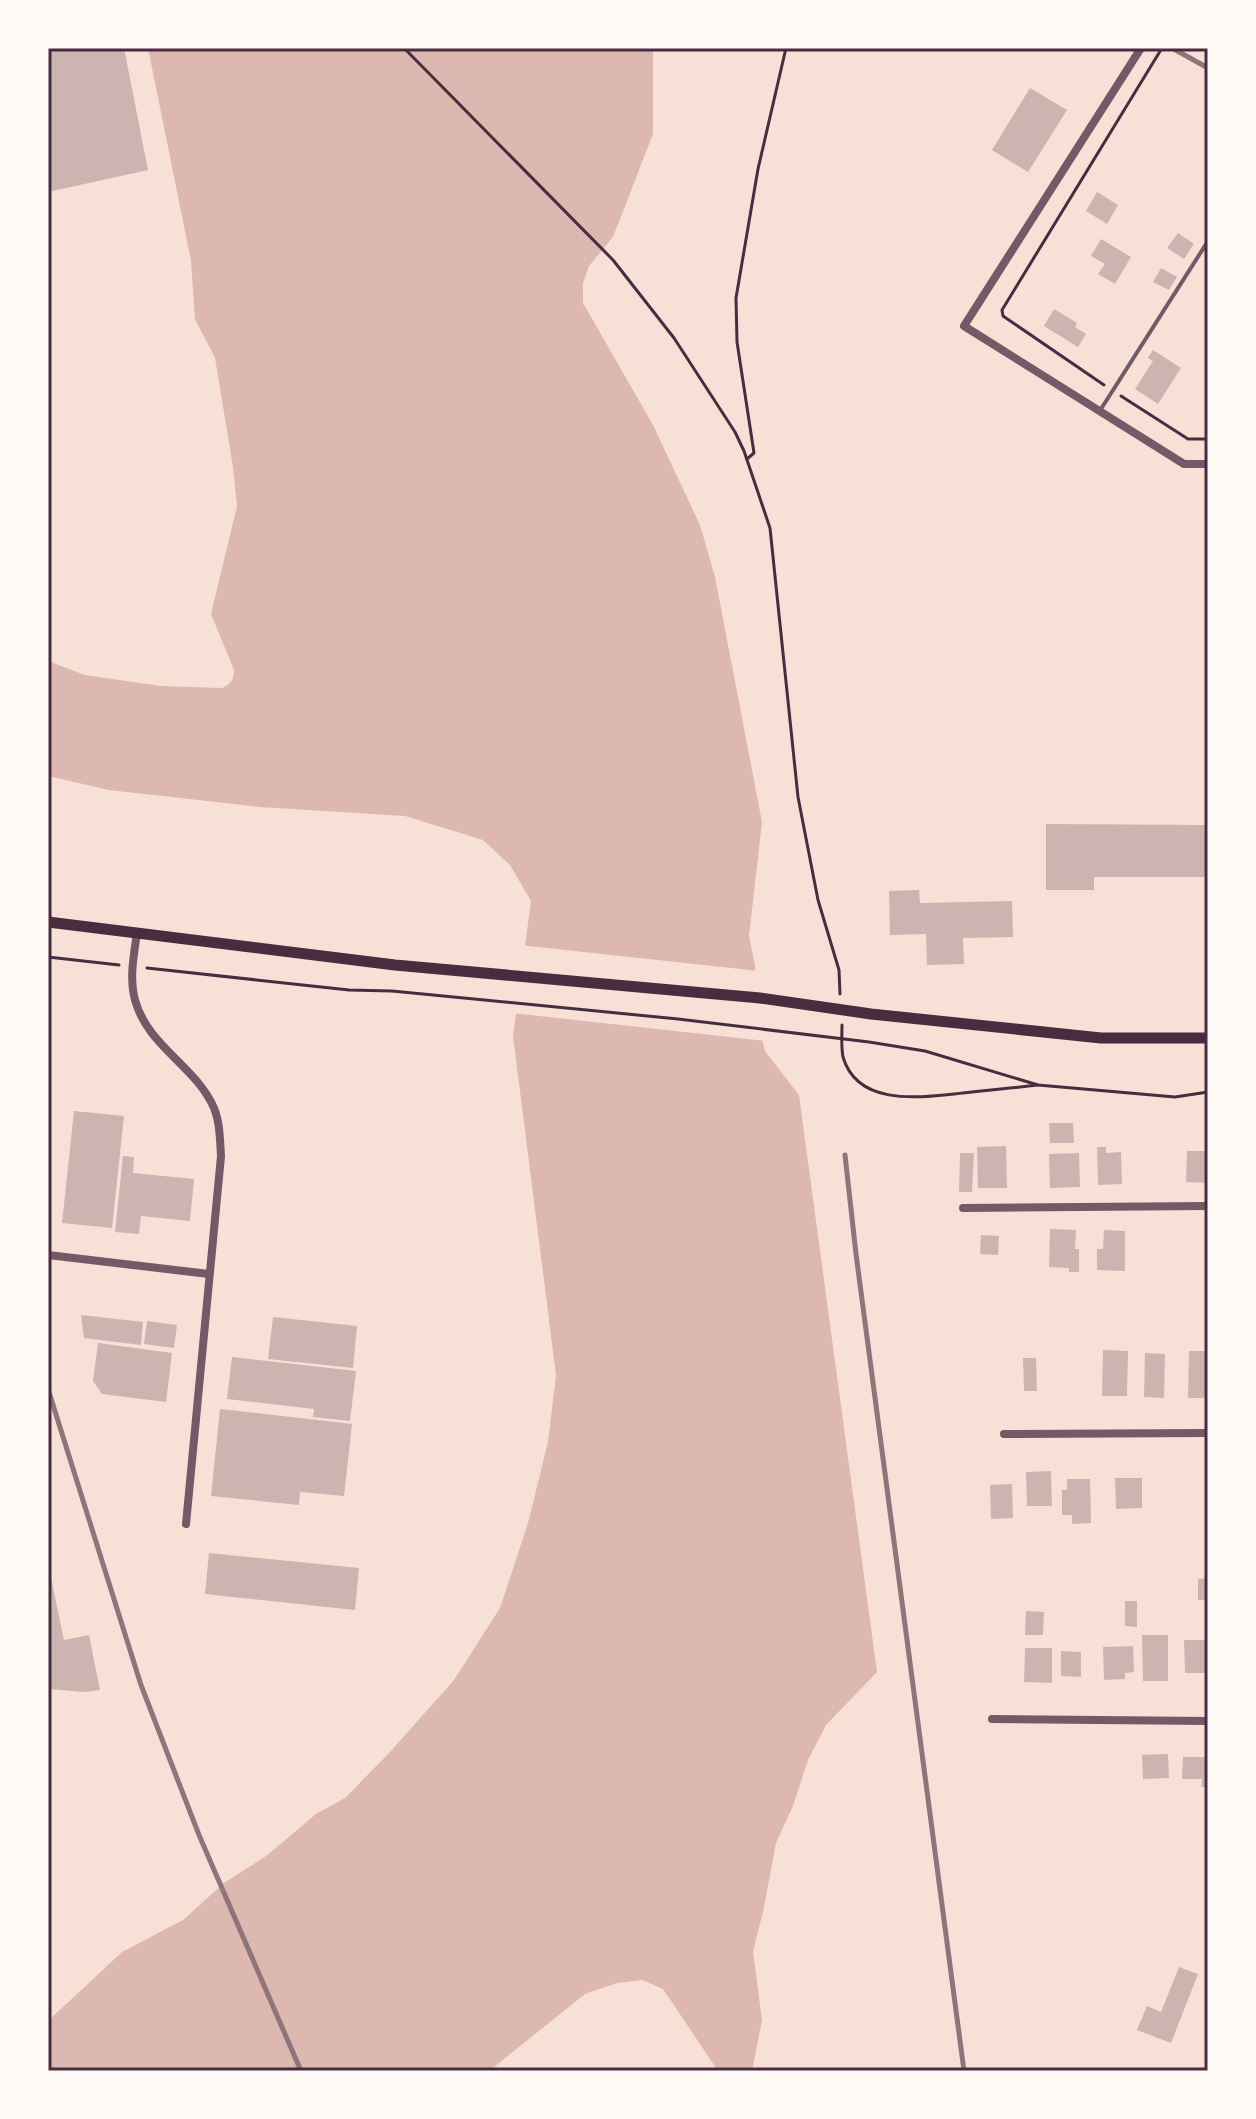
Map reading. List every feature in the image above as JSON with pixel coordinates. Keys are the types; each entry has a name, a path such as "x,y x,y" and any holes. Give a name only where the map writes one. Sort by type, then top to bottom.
{"main road":[{"path":"48,922 395,965 760,998 871,1014 1101,1038 1208,1038"},
{"path":"1177,1039 1208,1031"}],"street":[{"path":"1141,48 964,326 1184,464 1208,464"},
{"path":"137,933 132,967 134,997 148,1031 195,1078 215,1111 221,1156 186,1524"},
{"path":"963,1208 1208,1206"},
{"path":"48,1255 209,1274"},
{"path":"1004,1434 1208,1433"},
{"path":"992,1719 1208,1721"}],"lane":[{"path":"1099,411 1208,241"}],"path":[{"path":"404,48 608,254 674,338 735,432 770,528 798,797 818,900 839,970 840,999"},
{"path":"747,459 754,453 737,342 736,298 758,169 786,48"},
{"path":"1162,48 1002,310 1003,316 1188,439 1208,439"},
{"path":"48,957 349,990 392,991 678,1019 869,1042 925,1051 1038,1085"},
{"path":"841,1013 843,1056 862,1085 899,1097 1038,1085 1175,1097 1208,1092"}],"shaded area":[{"path":"148,48 653,48 653,134 613,237 589,266 583,283 583,303 653,425 700,525 715,577 762,822 749,936 755,966 754,1011 765,1051 799,1095 877,1672 826,1725 808,1760 793,1806 776,1843 753,1951 762,2020 752,2071 718,2071 663,1989 642,1980 617,1983 585,1994 489,2071 48,2071 48,2021 122,1952 183,1920 224,1883 266,1856 316,1814 345,1798 454,1680 500,1608 528,1523 548,1442 556,1375 513,1036 531,901 510,865 483,840 405,816 260,807 109,790 48,776 48,661 85,675 161,686 222,688 228,685 234,673 211,614 237,506 233,467 215,358 195,319 191,261"}],"pier":[{"path":"519,945 759,971 758,1011 766,1041 512,1013"}],"building":[{"path":"48,48 124,48 148,170 48,192"},
{"path":"1030,88 1067,110 1028,172 992,150"},
{"path":"1097,192 1118,205 1107,224 1086,211"},
{"path":"1178,233 1194,244 1184,259 1167,248"},
{"path":"1101,239 1131,257 1115,284 1098,274 1105,264 1091,256"},
{"path":"1161,268 1177,277 1169,290 1153,282"},
{"path":"1054,309 1077,323 1075,327 1086,334 1078,347 1044,326"},
{"path":"1153,350 1181,368 1158,404 1135,389 1153,361 1148,358"},
{"path":"1046,824 1208,825 1208,877 1094,877 1094,890 1046,890"},
{"path":"919,890 920,903 1012,901 1013,937 963,938 964,964 927,965 926,934 890,935 889,891"},
{"path":"74,1111 124,1116 112,1228 62,1223"},
{"path":"1049,1123 1073,1123 1074,1143 1050,1143"},
{"path":"1006,1146 1007,1188 978,1188 977,1147"},
{"path":"1097,1147 1106,1147 1106,1153 1121,1152 1122,1184 1098,1185"},
{"path":"1187,1151 1208,1151 1208,1183 1186,1182"},
{"path":"960,1153 974,1153 972,1192 959,1192"},
{"path":"1079,1153 1080,1187 1050,1188 1049,1154"},
{"path":"123,1156 134,1157 133,1173 194,1179 190,1221 141,1216 139,1234 115,1232"},
{"path":"1050,1229 1076,1230 1079,1272 1049,1267"},
{"path":"1104,1230 1125,1231 1125,1271 1097,1270 1097,1249 1103,1249"},
{"path":"981,1235 999,1236 998,1255 980,1254"},
{"path":"81,1315 143,1322 141,1345 84,1338"},
{"path":"273,1317 357,1326 353,1368 268,1359"},
{"path":"147,1321 177,1325 174,1348 144,1344"},
{"path":"98,1343 172,1353 166,1402 102,1394 93,1381"},
{"path":"1103,1350 1128,1351 1127,1396 1102,1396"},
{"path":"1189,1351 1208,1351 1208,1398 1188,1398"},
{"path":"1145,1353 1165,1354 1164,1398 1144,1397"},
{"path":"232,1357 356,1371 350,1421 313,1417 314,1409 227,1399"},
{"path":"1023,1358 1036,1358 1037,1391 1024,1391"},
{"path":"220,1409 352,1424 344,1496 300,1492 299,1505 211,1496"},
{"path":"1051,1471 1052,1506 1027,1506 1026,1472"},
{"path":"1115,1478 1142,1478 1142,1508 1116,1509"},
{"path":"1067,1479 1090,1479 1091,1523 1072,1524 1072,1515 1062,1515 1062,1490 1067,1490"},
{"path":"1012,1484 1013,1518 991,1519 990,1485"},
{"path":"209,1553 359,1568 355,1610 205,1594"},
{"path":"48,1563 64,1640 89,1635 100,1690 48,1689"},
{"path":"1208,1578 1208,1600 1198,1600 1198,1579"},
{"path":"1125,1601 1137,1601 1137,1627 1125,1626"},
{"path":"1026,1611 1044,1612 1043,1635 1025,1635"},
{"path":"1142,1635 1168,1635 1168,1681 1143,1681"},
{"path":"1184,1640 1208,1640 1208,1673 1185,1673"},
{"path":"1133,1646 1134,1672 1125,1673 1125,1679 1104,1680 1103,1647"},
{"path":"1025,1648 1052,1648 1052,1683 1024,1682"},
{"path":"1061,1651 1081,1652 1081,1677 1061,1676"},
{"path":"1168,1754 1169,1778 1143,1779 1142,1755"},
{"path":"1183,1757 1208,1757 1208,1787 1201,1787 1202,1779 1182,1779"},
{"path":"1179,1967 1198,1974 1171,2043 1137,2030 1147,2006 1161,2012"}],"railway":[{"path":"1172,48 1208,68"},
{"path":"845,1155 964,2071"},
{"path":"48,1389 141,1685 199,1835 301,2071"}]}
